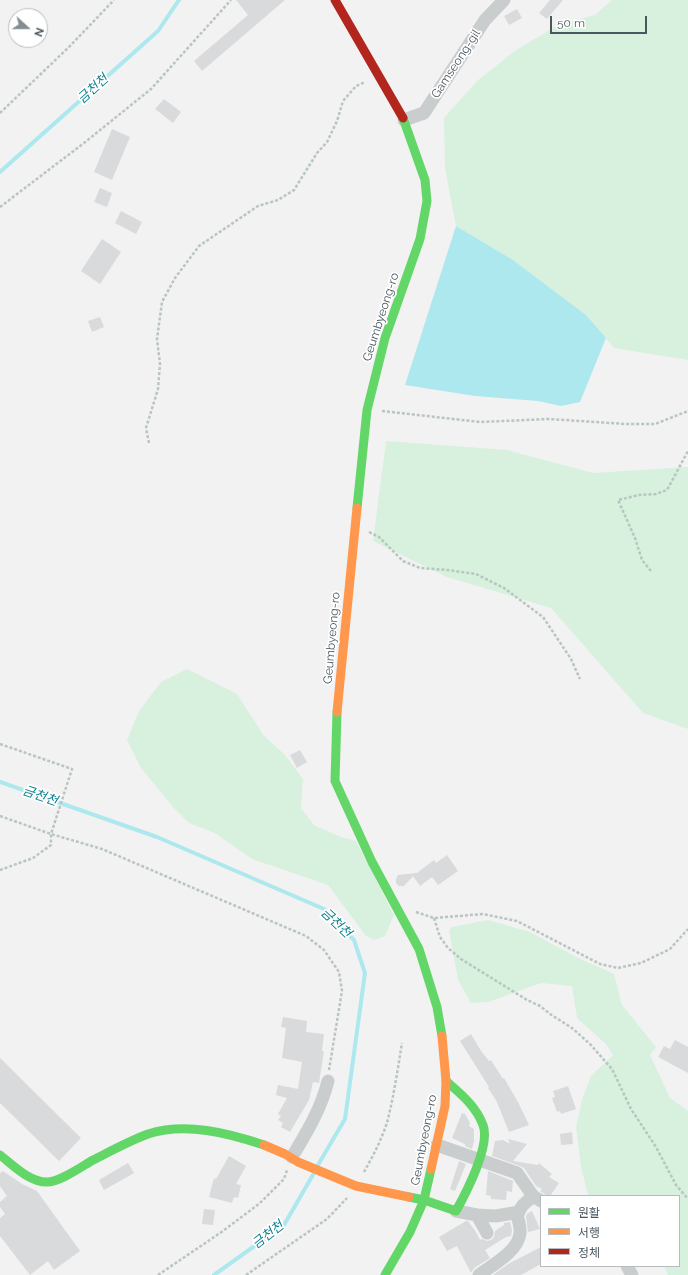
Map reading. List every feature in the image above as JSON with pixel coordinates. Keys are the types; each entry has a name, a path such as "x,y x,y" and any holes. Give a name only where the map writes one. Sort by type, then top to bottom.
{"street":[{"name":"Geumbyeong-ro","path":"335,0 404,120 425,180 427,201 420,239 385,338 367,410 336,727 334,781 372,862 419,949 437,1007 443,1039 446,1081 445,1106 424,1200 410,1232 385,1275"},
{"name":"Gamseong-gil","path":"404,120 424,113 485,20 504,0"},
{"path":"295,1160 313,1122 326,1090 328,1081"},
{"path":"446,1081 470,1102 484,1126 485,1143 468,1190 456,1211"},
{"path":"0,1155 34,1180 49,1182 68,1174 134,1139 159,1131 186,1128 216,1131 251,1141 356,1186 424,1200 456,1211 477,1215 496,1216 519,1212"},
{"path":"437,1144 517,1173 537,1199 523,1205 517,1214 520,1234 516,1245 502,1258 479,1275"},
{"path":"477,1215 487,1233"}],"path":[{"path":"0,113 69,47 114,0"},
{"path":"0,207 152,89 231,0"},
{"path":"149,443 146,428 158,389 160,364 157,339 162,302 175,278 199,246 258,206 278,200 294,190 317,153 327,142 337,121 343,101 356,86 378,75"},
{"path":"367,410 480,422 549,419 626,424 655,424 688,411"},
{"path":"651,571 642,560 635,538 618,500 640,495 656,494 667,490 688,451"},
{"path":"355,524 379,537 403,561 420,568 476,574 504,588 543,617 571,659 580,680"},
{"path":"0,744 72,769 54,823 51,834 51,845 33,858 0,870"},
{"path":"0,816 51,834 102,849 306,936 324,950 340,972 342,990 328,1081"},
{"path":"396,906 434,918 483,914 517,921 600,964 618,968 641,963 670,949 688,929"},
{"path":"434,918 440,937 448,948 461,959 527,1000 540,1006 572,1028 590,1044 612,1069 631,1109 656,1147 676,1185 688,1198"},
{"path":"246,1275 327,1219 349,1196 356,1186 372,1159 388,1120 402,1043"},
{"path":"158,1275 223,1231 260,1203 284,1179 295,1160"}],"green space":[{"path":"612,0 688,0 688,360 614,348 586,315 513,260 456,226 445,168 444,118 477,81 516,50 560,24 595,15"},
{"path":"386,441 507,450 593,473 688,467 688,729 643,713 551,608 447,577 373,541"},
{"path":"187,669 237,694 264,736 285,755 303,779 301,808 314,825 341,837 356,841 394,915 385,936 374,940 366,936 328,885 252,859 215,833 189,823 174,808 141,768 127,740 139,711 161,682"},
{"path":"488,920 530,932 578,958 614,974 622,1005 656,1047 650,1055 670,1098 688,1111 688,1275 668,1275 664,1267 680,1267 680,1195 588,1195 581,1167 576,1127 582,1100 591,1076 613,1055 606,1044 577,1018 572,986 541,983 488,1002 471,1003 458,980 449,930 452,927"}],"water":[{"path":"456,226 513,260 586,315 606,338 580,402 561,406 538,401 475,396 405,385"}],"building":[{"path":"236,0 285,0 202,71 194,61 248,15"},
{"path":"550,0 563,0 547,19 539,13"},
{"path":"517,9 522,18 509,25 504,16"},
{"path":"164,99 181,112 173,123 155,109"},
{"path":"112,129 130,137 112,180 94,172"},
{"path":"100,188 112,193 107,207 94,202"},
{"path":"121,211 142,222 136,234 115,223"},
{"path":"102,239 121,252 100,284 81,271"},
{"path":"100,317 104,327 92,332 88,321"},
{"path":"300,750 307,762 297,768 290,755"},
{"path":"447,855 458,871 438,885 432,877 420,886 413,876 404,886 399,886 396,883 398,875 417,873 434,860 436,863"},
{"path":"283,1017 307,1021 306,1032 324,1034 322,1051 324,1051 319,1083 313,1082 309,1100 290,1132 281,1127 283,1123 278,1120 281,1116 278,1114 287,1098 276,1095 278,1085 298,1089 302,1062 282,1058 286,1028 281,1027"},
{"path":"471,1034 481,1051 489,1061 491,1060 503,1079 504,1078 529,1125 509,1132 497,1102 488,1088 489,1087 460,1041"},
{"path":"675,1040 688,1047 688,1073 658,1057 664,1046 670,1049"},
{"path":"0,1058 81,1138 59,1161 0,1103"},
{"path":"568,1086 576,1109 561,1114 560,1111 557,1112 552,1098 555,1097 553,1091"},
{"path":"462,1113 465,1114 470,1123 469,1126 474,1129 472,1149 452,1138"},
{"path":"572,1132 573,1144 561,1145 560,1134"},
{"path":"508,1139 527,1144 513,1161 538,1165 539,1163 552,1174 549,1177 559,1183 551,1195 546,1195 540,1191 542,1189 536,1186 524,1168 492,1156 495,1141 503,1140 510,1144"},
{"path":"229,1156 246,1166 236,1184 241,1185 238,1198 234,1197 232,1203 209,1197 214,1178 216,1179"},
{"path":"459,1161 466,1164 455,1191 450,1189"},
{"path":"128,1163 134,1173 104,1190 99,1180"},
{"path":"3,1171 22,1184 37,1191 80,1251 54,1270 48,1261 30,1275 0,1236 0,1218 5,1214 0,1207 0,1202 7,1196 0,1186 0,1173"},
{"path":"488,1171 513,1181 512,1192 507,1191 506,1200 491,1199 491,1196 486,1195"},
{"path":"204,1209 215,1210 213,1225 202,1224"},
{"path":"532,1211 540,1229 528,1232 526,1216"},
{"path":"468,1221 480,1240 491,1240 494,1237 495,1231 504,1225 504,1223 510,1222 512,1230 511,1236 506,1237 485,1250 490,1258 474,1268 471,1273 457,1246 447,1251 439,1237"},
{"path":"540,1248 540,1265 521,1275 493,1275 508,1264"}],"waterway":[{"name":"금천천","path":"0,172 158,31 179,0"},
{"name":"금천천","path":"0,782 157,837 324,909 354,940 365,973 345,1119 318,1165"},
{"name":"금천천","path":"214,1275 284,1225 314,1173"}],"traffic: fast":[{"path":"357,508 367,410 385,338 420,239 427,201 425,180 403,118"},
{"path":"337,712 335,781 372,862 419,949 437,1007 442,1036"},
{"path":"409,1197 424,1200 456,1211 466,1193 481,1156 485,1134 480,1118 468,1101 446,1081"},
{"path":"0,1155 28,1176 47,1182 58,1180 93,1160 134,1140 148,1134 162,1131 177,1129 207,1130 264,1145"},
{"path":"385,1275 410,1232 424,1200 431,1169"}],"traffic: slow":[{"path":"337,712 357,508"},
{"path":"431,1169 445,1106 446,1081 442,1036"},
{"path":"264,1145 285,1154 298,1162 356,1186 409,1197"}],"traffic: jam":[{"path":"335,0 403,118"}]}
